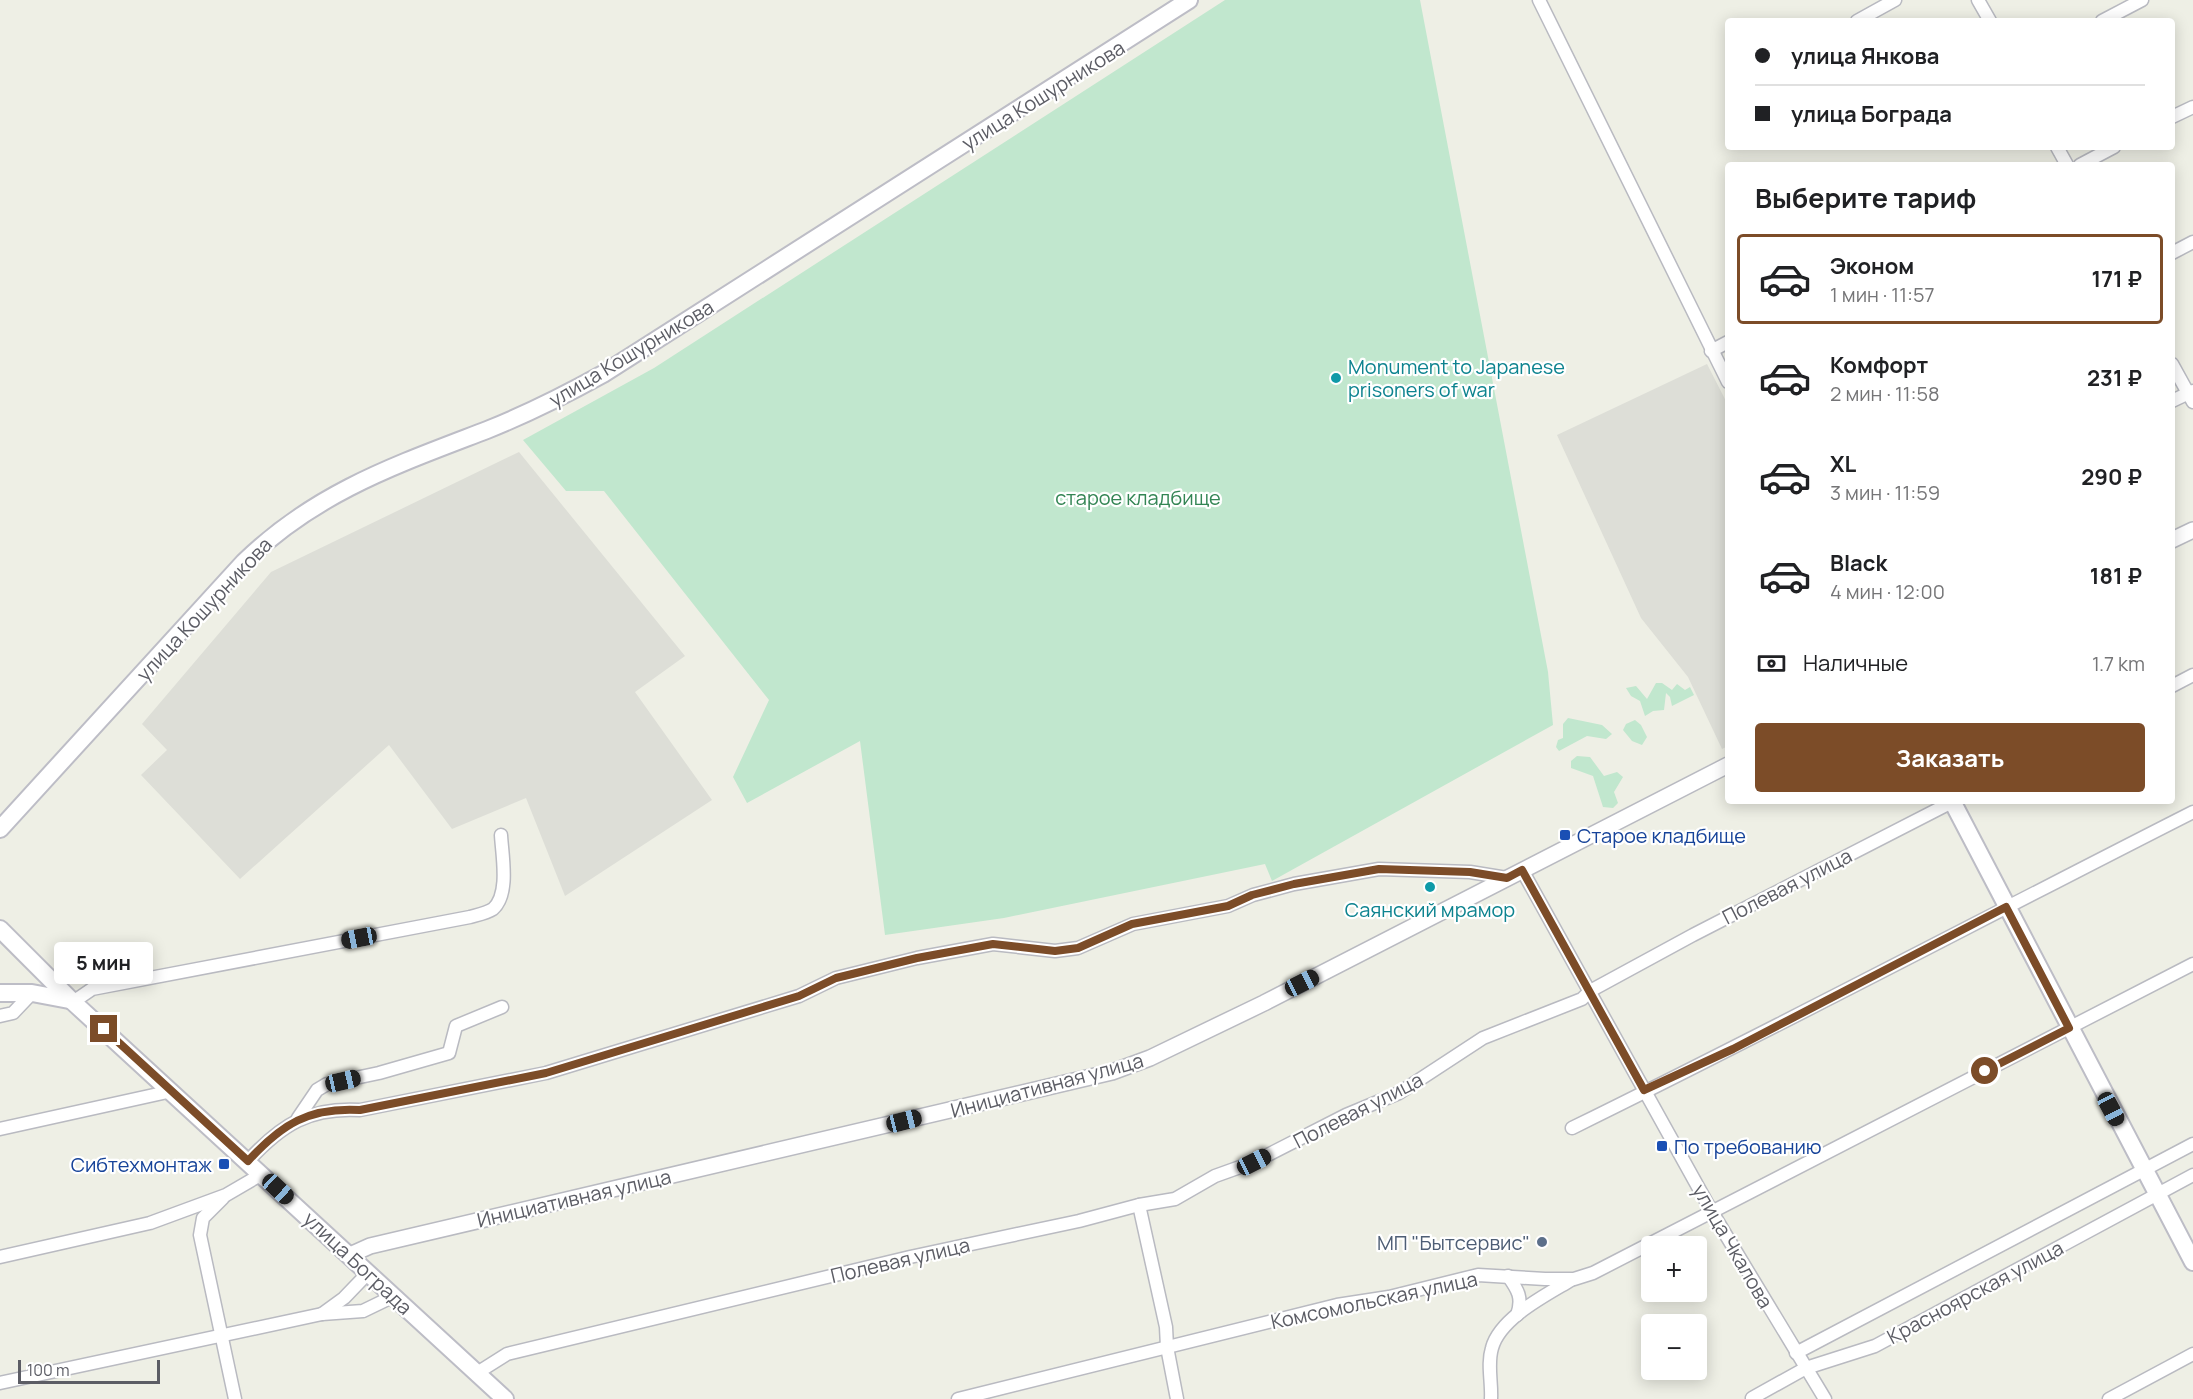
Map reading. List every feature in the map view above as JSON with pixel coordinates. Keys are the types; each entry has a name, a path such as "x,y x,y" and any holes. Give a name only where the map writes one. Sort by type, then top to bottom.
{"main road":[{"name":"улица Кошурникова","path":"0,829 244,562 288,522 369,475 530,412 603,374 1189,0"},
{"path":"1954,804 2069,1028 2193,1262"},
{"name":"улица Бограда","path":"0,929 73,1002 350,1255 501,1398"},
{"path":"0,993 32,993 73,1002"}],"street":[{"path":"1539,0 1725,377"},
{"path":"1862,18 1895,0"},
{"path":"1978,0 1988,18"},
{"path":"2108,18 2142,0"},
{"path":"2175,116 2193,107"},
{"path":"2085,162 2109,150"},
{"path":"2175,251 2193,242"},
{"path":"1711,351 1725,344"},
{"path":"2175,369 2191,395 2175,400"},
{"path":"2175,539 2193,530"},
{"path":"2175,684 2193,675"},
{"name":"Инициативная улица","path":"350,1255 369,1246 1112,1072 1150,1058 1264,1003 1725,767"},
{"name":"Полевая улица","path":"477,1373 507,1354 898,1260 1079,1221 1139,1205 1175,1199 1215,1176 1254,1162 1346,1115 1399,1093 1483,1038 1582,999 1590,991 1693,935 1947,804"},
{"path":"1572,1128 1644,1090 1733,1049 2193,812"},
{"path":"73,1002 92,989 470,917 491,910 499,901 502,889 501,835"},
{"path":"298,1118 333,1108 360,1110 546,1073 799,996 836,978 965,948 993,944 1055,951 1078,948 1132,924 1228,906 1252,895 1294,884 1379,869 1470,872 1507,878"},
{"name":"улица Чкалова","path":"1522,870 1712,1212 1825,1399"},
{"name":"Комсомольская улица","path":"957,1399 1336,1305 1389,1297 1478,1275 1574,1279 1593,1273 2193,964"},
{"path":"0,1016 13,1013 32,993"},
{"path":"248,1161 298,1118 316,1090 327,1084 379,1073 449,1053 456,1026 502,1006"},
{"path":"0,1129 172,1091"},
{"name":"Красноярская улица","path":"1796,1353 2193,1144"},
{"path":"0,1257 150,1223 226,1196 262,1174"},
{"name":"Красноярская улица","path":"1752,1398 1806,1368 1875,1346 2193,1174"},
{"path":"226,1196 203,1218 200,1235 235,1399"},
{"path":"1139,1205 1166,1327 1167,1347 1177,1399"},
{"path":"322,1314 344,1298 368,1273"},
{"path":"1508,1276 1519,1293 1521,1303 1517,1315"},
{"path":"1491,1399 1492,1348 1498,1335 1517,1315 1574,1279"},
{"path":"0,1383 221,1334 297,1321 322,1314 363,1311 394,1296"},
{"path":"2109,1399 2193,1354"}],"shaded area":[{"path":"1707,364 1725,399 1725,748 1722,749 1688,677 1641,618 1557,435"},
{"path":"519,452 685,656 635,692 712,800 565,896 526,798 452,829 389,745 240,879 141,775 167,750 142,724 271,572"}],"green space":[{"name":"старое кладбище","path":"1225,0 1420,0 1548,672 1553,725 1272,881 1265,864 1004,918 885,935 860,741 747,803 733,777 769,700 604,491 566,491 523,440 654,368"},
{"path":"1656,683 1662,683 1672,690 1677,684 1685,690 1690,687 1694,695 1672,706 1670,697 1666,693 1664,710 1653,711 1645,716 1640,701 1631,696 1626,688 1636,686 1647,699"},
{"path":"1568,718 1602,725 1612,734 1606,739 1587,736 1559,751 1556,747 1558,740 1563,738 1563,724"},
{"path":"1635,720 1641,725 1647,737 1642,745 1632,741 1623,730 1626,724"},
{"path":"1577,756 1590,757 1604,776 1617,772 1623,777 1614,792 1618,803 1613,808 1603,807 1593,776 1571,768 1571,761"}],"place":[{"name":"Monument to Japanese prisoners of war","path":"1336,378"},
{"name":"Старое кладбище","path":"1565,835"},
{"name":"Саянский мрамор","path":"1430,887"},
{"name":"По требованию","path":"1662,1146"},
{"name":"Сибтехмонтаж","path":"224,1164"},
{"name":"МП \"Бытсервис\"","path":"1542,1242"}],"route":[{"path":"104,1029 248,1161 298,1118 333,1108 360,1110 546,1073 799,996 836,978 869,968 993,944 1025,945 1055,951 1078,948 1132,924 1228,906 1252,895 1294,884 1379,869 1470,872 1507,878 1522,870 1644,1090 1733,1049 1857,982 2006,907 2069,1028 1985,1071"}]}
